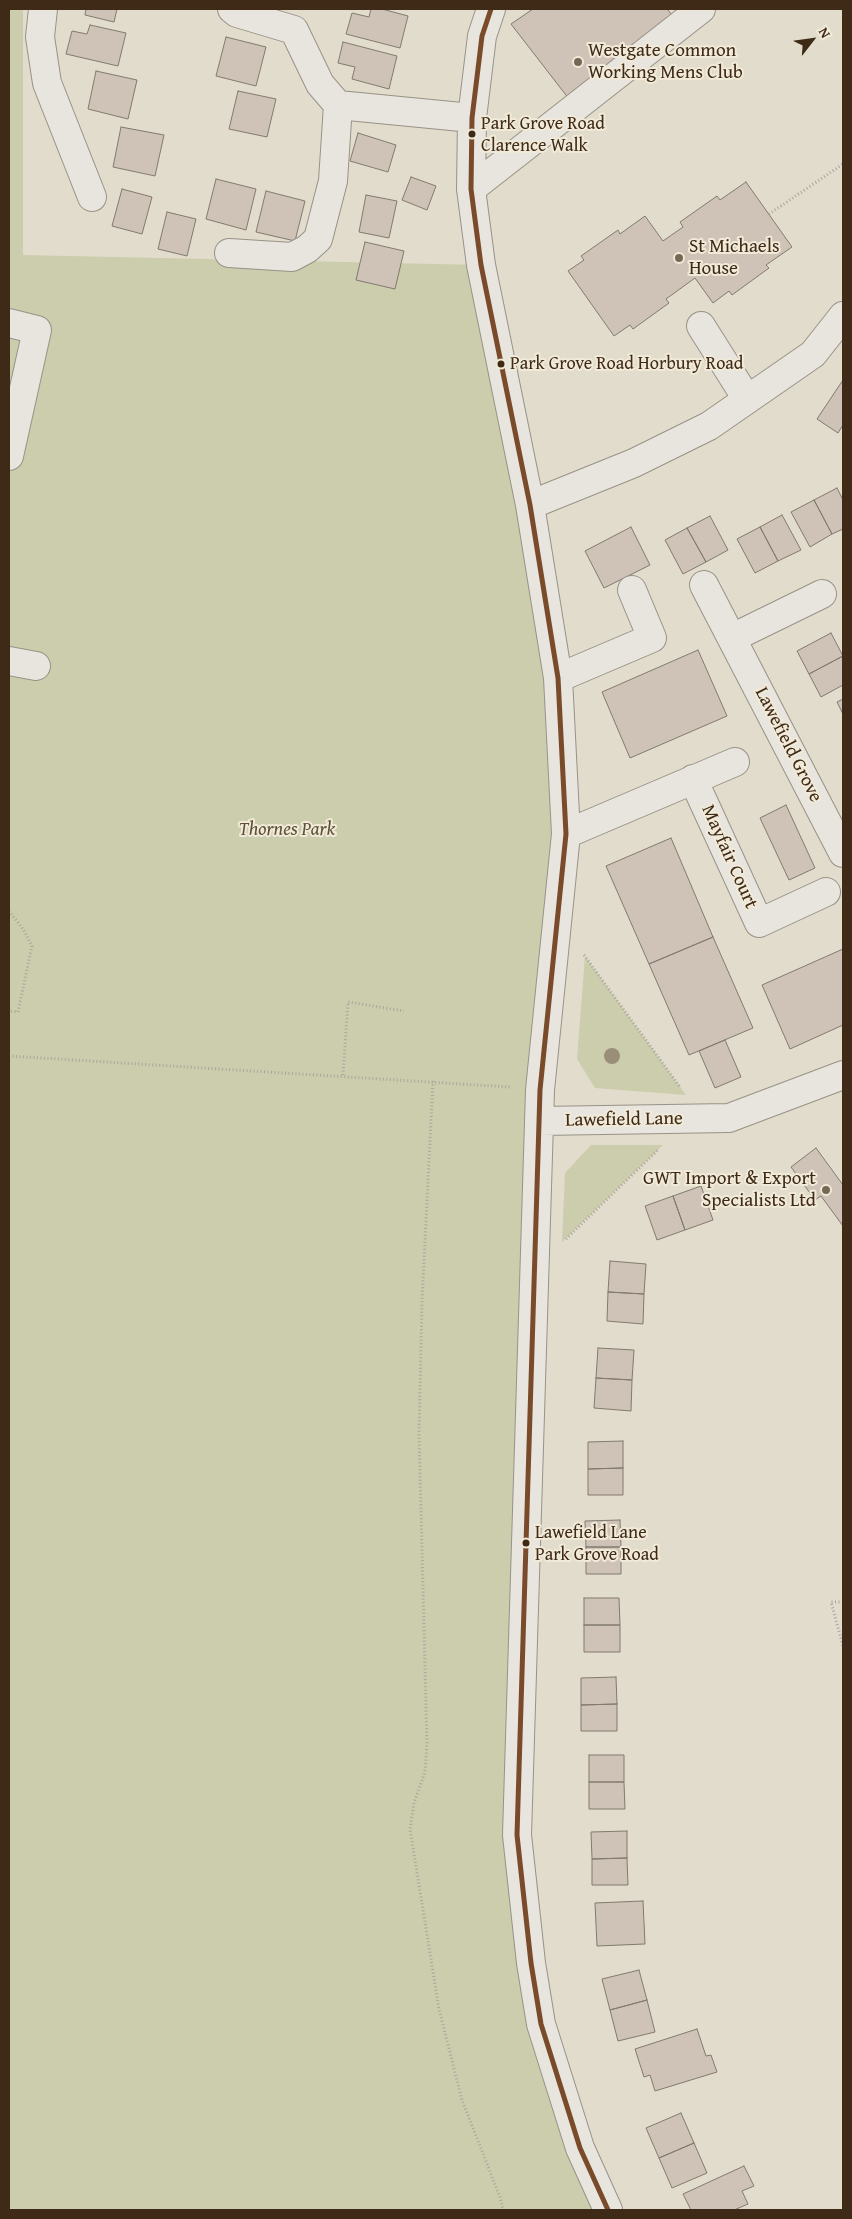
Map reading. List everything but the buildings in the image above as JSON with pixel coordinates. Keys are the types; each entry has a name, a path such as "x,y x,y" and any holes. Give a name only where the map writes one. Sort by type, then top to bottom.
{"street":[{"path":"43,9 40,37 47,83 92,197"},
{"path":"232,9 237,13 298,19 320,84 338,105 472,118"},
{"path":"490,9 482,36 472,118 471,189 481,265 530,505 558,678 566,834 540,1090 540,1121"},
{"path":"471,189 701,9"},
{"path":"229,252 292,257 307,249 318,239 333,181 338,105"},
{"path":"530,505 634,463 709,426 813,354 843,316"},
{"path":"9,323 37,330 9,456"},
{"path":"701,326 747,399"},
{"name":"Lawefield Grove","path":"704,585 843,853"},
{"path":"558,678 652,638 632,590"},
{"path":"732,638 822,594"},
{"path":"9,661 36,666"},
{"path":"566,834 735,762"},
{"name":"Mayfair Court","path":"693,779 758,922 826,892"},
{"name":"Lawefield Lane","path":"608,2210 580,2148 541,2024 531,1963 517,1835 540,1121 729,1118 843,1075"}],"path":[{"path":"769,214 843,164"},
{"path":"9,911 23,929 32,946 18,1012 9,1011"},
{"path":"534,1270 697,1118 557,918"},
{"path":"343,1075 348,1002 404,1011"},
{"path":"9,1056 343,1075 540,1090"},
{"path":"433,1081 422,1302 419,1434 427,1743 425,1772 414,1803 410,1829 439,2009 462,2100 500,2197 503,2210"},
{"path":"843,1602 832,1602 843,1646"}],"green space":[{"name":"Thornes Park","path":"9,9 23,9 23,255 481,265 559,725 524,1578 531,1963 608,2210 9,2210"},
{"path":"585,956 686,1095 595,1088 577,1059"},
{"path":"591,1145 663,1145 562,1242 565,1173"}],"transit line":[{"path":"491,9 482,36 472,118 471,189 481,265 530,505 558,678 566,834 540,1090 517,1835 531,1963 541,2024 580,2148 608,2210"}],"place":[{"name":"Westgate Common Working Mens Club","path":"578,62"},
{"name":"Park Grove Road Clarence Walk","path":"472,134"},
{"name":"St Michaels House","path":"679,258"},
{"name":"Park Grove Road Horbury Road","path":"501,364"},
{"name":"GWT Import & Export Specialists Ltd","path":"826,1190"},
{"name":"Lawefield Lane Park Grove Road","path":"526,1543"}]}
